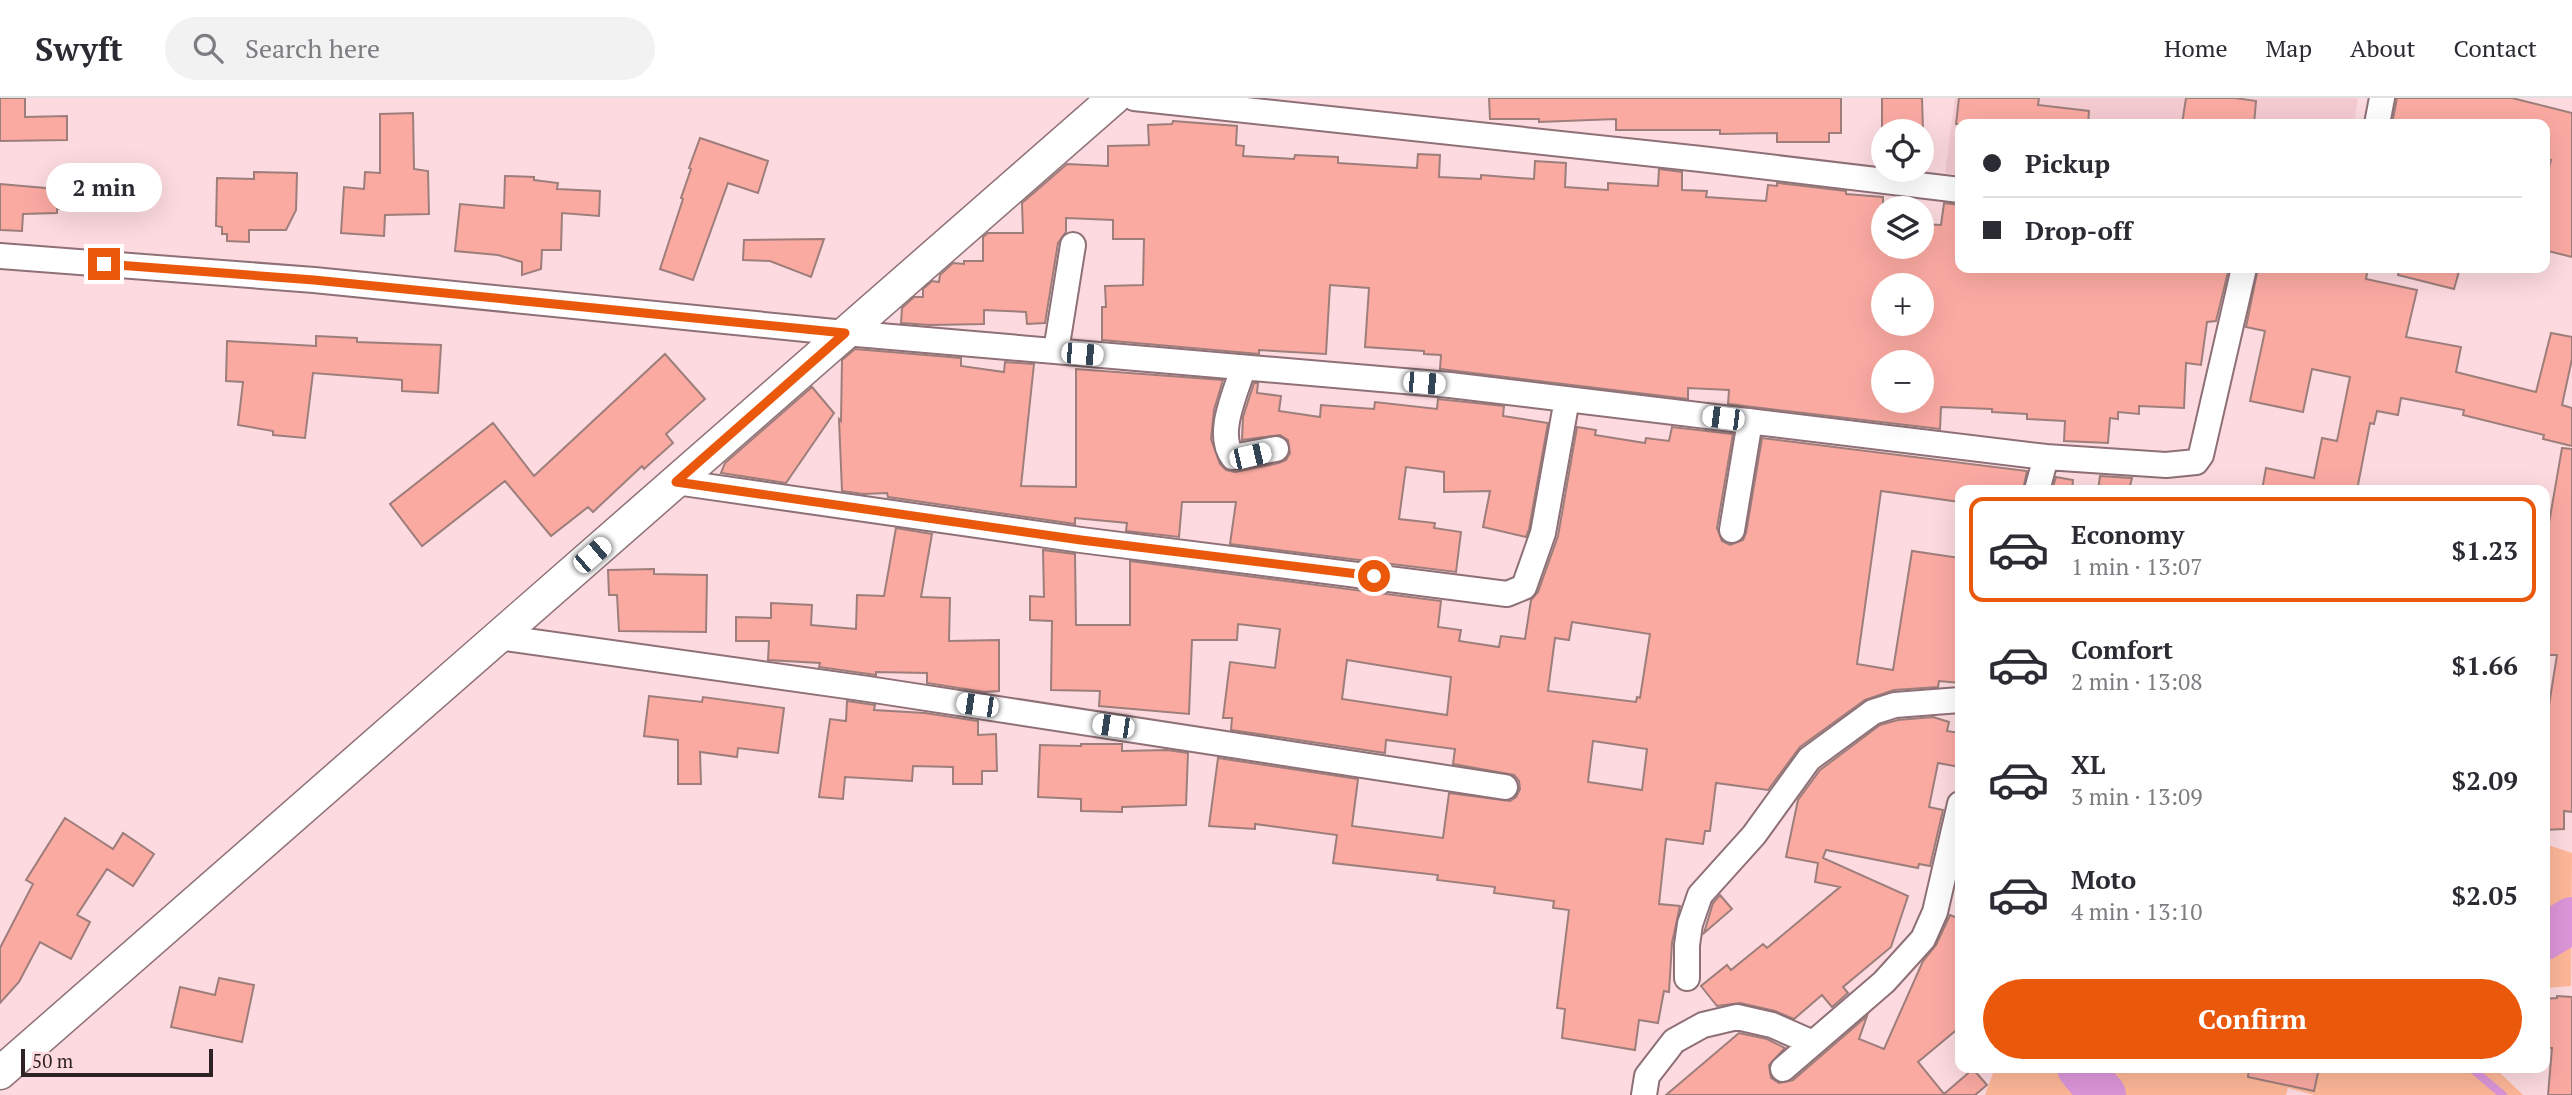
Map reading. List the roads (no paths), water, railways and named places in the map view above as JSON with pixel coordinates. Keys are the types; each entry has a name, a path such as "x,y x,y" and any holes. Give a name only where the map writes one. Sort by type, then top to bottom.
{"street":[{"path":"0,1073 1114,98"},
{"path":"1134,98 1955,189"},
{"path":"2378,119 2382,98"},
{"path":"1056,351 1073,245"},
{"path":"0,256 314,280 845,333 1450,385 2046,457 2166,465 2196,462 2201,455 2243,273"},
{"path":"1243,368 1228,418 1225,437 1227,449 1233,457 1276,449"},
{"path":"676,482 1081,540 1507,594 1524,587 1543,533 1567,399"},
{"path":"1731,530 1750,421"},
{"path":"2038,485 2046,457"},
{"path":"498,637 882,691 1505,787"},
{"path":"1687,978 1687,945 1700,895 1754,835 1809,759 1873,712 1895,705 1955,700"},
{"path":"1783,1069 1884,982 1923,939 1935,912 1955,826"},
{"path":"1644,1095 1647,1076 1674,1041 1703,1025 1737,1017 1772,1025 1813,1043"}],"waterway":[{"path":"2550,933 2572,920"},
{"path":"2084,1073 2103,1095"},
{"path":"2477,1073 2503,1095"}]}
